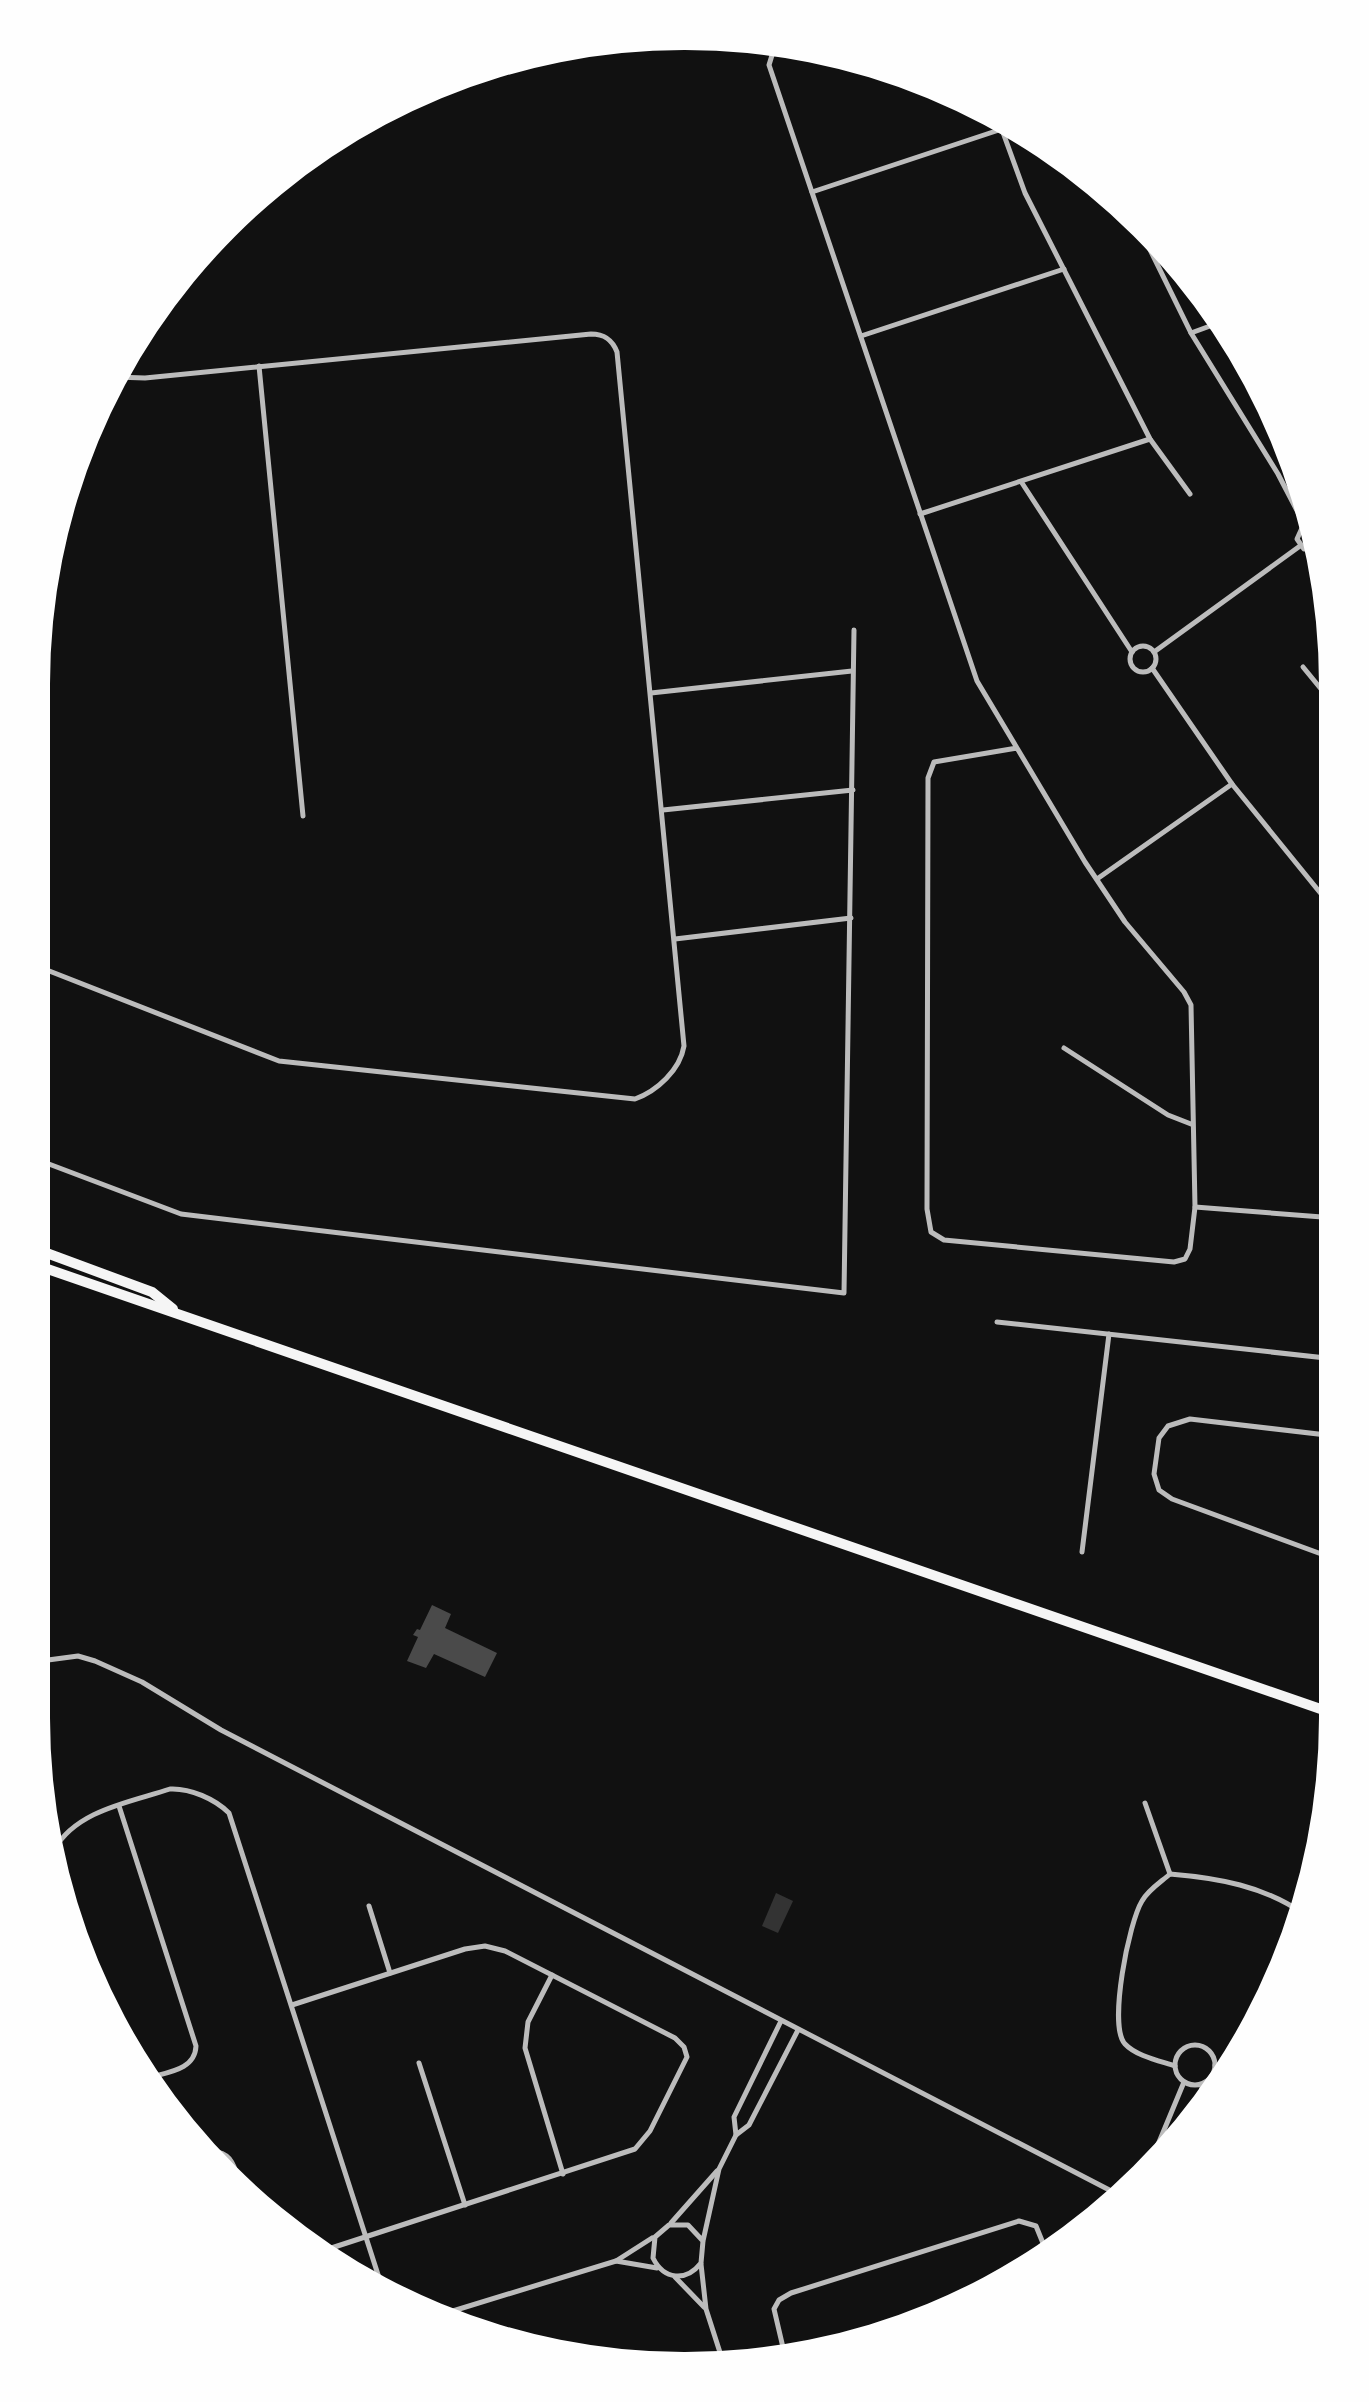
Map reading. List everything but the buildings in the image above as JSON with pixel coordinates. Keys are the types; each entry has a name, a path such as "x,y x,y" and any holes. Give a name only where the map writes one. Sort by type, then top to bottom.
{"highway":[{"path":"50,1254 152,1292 175,1312"},
{"path":"50,1270 1319,1708"}],"street":[{"path":"772,56 769,65 978,681 1125,922 1191,1005 1195,1208 1185,1259 1174,1262 944,1240 931,1232 928,778 934,762 1016,748"},
{"path":"812,192 995,131"},
{"path":"1005,137 1026,193 1150,438 1190,494"},
{"path":"1153,257 1191,333 1288,490"},
{"path":"860,336 1064,270"},
{"path":"1191,333 1208,327"},
{"path":"50,970 271,1059 635,1099 653,1090 676,1068 682,1055 684,1038 663,810 617,352 608,338 590,334 129,377"},
{"path":"259,366 303,816"},
{"path":"920,514 1150,438"},
{"path":"1022,482 1132,652 1130,660 1137,670 1152,668"},
{"path":"1300,532 1300,546"},
{"path":"1300,546 1304,548"},
{"path":"1154,652 1300,546"},
{"path":"50,1164 181,1214 844,1293 854,630"},
{"path":"1132,652 1143,646 1154,652 1152,668"},
{"path":"1303,667 1319,686"},
{"path":"1152,668 1232,784 1319,891"},
{"path":"652,693 854,671"},
{"path":"1098,879 1232,784"},
{"path":"663,810 853,790"},
{"path":"674,939 850,918"},
{"path":"1064,1048 1168,1115 1191,1124"},
{"path":"1195,1208 1319,1216"},
{"path":"998,1322 1319,1357"},
{"path":"1082,1552 1109,1334"},
{"path":"1319,1434 1190,1418 1168,1426 1158,1438 1154,1474 1159,1490 1172,1499 1319,1553"},
{"path":"50,1660 78,1656 131,1677 221,1730 1108,2190"},
{"path":"62,1839 80,1820 179,1788 224,1808 234,1823 378,2273"},
{"path":"1144,1802 1170,1874"},
{"path":"119,1806 196,2046 195,2057 187,2066 160,2074"},
{"path":"1184,2082 1175,2066 1125,2044 1118,2028 1130,1930 1144,1897 1170,1874 1251,1887 1290,1906"},
{"path":"369,1906 390,1972"},
{"path":"292,2005 485,1946 505,1951 675,2038 687,2057 640,2145 628,2153 336,2247"},
{"path":"552,1975 528,2022 525,2048 563,2174"},
{"path":"736,2135 734,2117 781,2021"},
{"path":"720,2351 706,2309 701,2263 719,2169 736,2135 749,2125 798,2030"},
{"path":"1175,2066 1183,2049 1196,2044 1208,2050 1215,2065"},
{"path":"419,2063 465,2205"},
{"path":"1184,2082 1202,2084"},
{"path":"1161,2137 1184,2082"},
{"path":"457,2310 616,2261 669,2225 719,2169"},
{"path":"782,2344 774,2309 790,2293 1019,2221 1036,2226 1042,2241"},
{"path":"669,2225 688,2225 703,2241"},
{"path":"655,2237 652,2251 659,2269"},
{"path":"616,2261 659,2269 675,2277 706,2309"},
{"path":"675,2277 690,2274 701,2263"}],"shaded area":[{"path":"776,1893 793,1901 778,1933 762,1926"}]}
